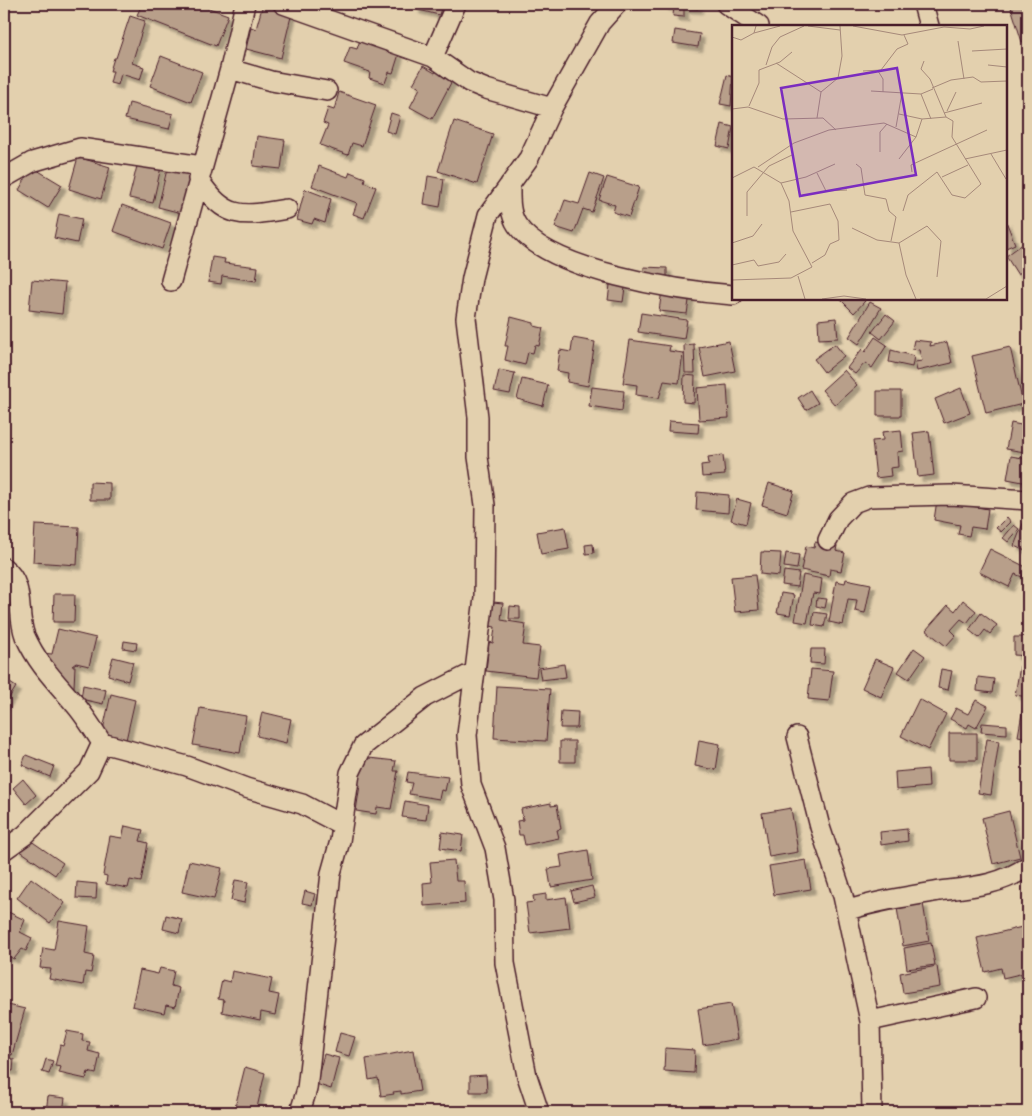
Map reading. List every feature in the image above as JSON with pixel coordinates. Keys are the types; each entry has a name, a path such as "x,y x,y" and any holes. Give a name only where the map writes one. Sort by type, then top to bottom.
{"street":[{"path":"171,281 230,69 245,4"},
{"path":"283,4 433,57 469,82 486,90 552,108"},
{"path":"433,57 456,4"},
{"path":"539,1112 527,1076 505,963 504,900 495,848 471,785 467,735 484,598 485,506 478,456 478,417 466,318 472,278 488,215 529,158 552,108 600,23 618,4"},
{"path":"726,4 758,25"},
{"path":"923,4 929,25"},
{"path":"230,69 270,81 327,91"},
{"path":"4,178 32,162 80,148 200,172"},
{"path":"200,172 210,198 224,209 238,214 257,215 287,210"},
{"path":"510,184 510,205 516,224 536,244 561,256 619,275 732,295"},
{"path":"828,540 838,520 853,503 869,497 951,495 1028,500"},
{"path":"4,568 12,575 19,593 24,634 40,666 73,702 102,743 187,766 246,788 302,804 342,824"},
{"path":"300,1112 307,1089 331,873 340,841 350,772 363,746 425,698 474,672"},
{"path":"797,736 820,827 846,911 870,1021 872,1112"},
{"path":"4,850 25,835 89,771 102,743"},
{"path":"846,911 867,903 989,885 1016,875 1028,866"},
{"path":"870,1021 976,998"}],"building":[{"path":"142,4 198,4 228,15 216,46 137,15"},
{"path":"263,4 294,4 281,58 246,49 251,27 256,29"},
{"path":"416,4 449,4 447,10 441,8 439,15 415,9"},
{"path":"664,4 698,4 698,9 684,8 684,17 673,16 674,6 664,6"},
{"path":"1010,4 1028,4 1028,40 1022,42"},
{"path":"130,16 145,21 132,63 144,67 140,80 121,74 118,85 110,83 113,71 110,71"},
{"path":"675,30 700,34 698,47 673,43"},
{"path":"360,40 399,54 393,73 389,72 385,83 369,78 370,72 344,63 350,47 357,49"},
{"path":"161,56 202,72 191,102 150,86"},
{"path":"423,66 435,73 438,67 455,75 432,119 410,107 420,88 413,84"},
{"path":"727,75 732,77 731,106 720,104"},
{"path":"339,92 376,105 362,146 352,143 348,155 320,145 328,125 323,123 328,108 334,110"},
{"path":"129,103 173,114 169,129 125,119"},
{"path":"391,113 400,116 395,134 386,131"},
{"path":"454,121 493,134 477,184 438,171"},
{"path":"722,124 732,127 729,149 717,146"},
{"path":"257,136 285,140 281,169 253,166"},
{"path":"78,157 110,167 101,199 69,189"},
{"path":"138,162 161,167 153,203 129,198"},
{"path":"168,165 177,171 194,175 185,214 158,207"},
{"path":"319,166 348,177 350,172 365,178 364,182 376,187 364,218 353,214 357,203 312,186"},
{"path":"32,167 62,185 48,208 19,190"},
{"path":"590,173 604,178 592,212 583,209 574,233 555,227 565,200 579,204"},
{"path":"428,176 444,179 440,207 424,204"},
{"path":"607,177 639,187 629,217 613,212 615,205 599,200"},
{"path":"305,189 331,199 325,223 314,219 312,224 297,220"},
{"path":"122,205 171,223 162,249 113,231"},
{"path":"59,214 82,219 77,243 54,238"},
{"path":"1007,224 1015,244 1007,248"},
{"path":"1027,241 1028,268 1018,275 1007,255"},
{"path":"212,257 225,259 224,263 258,267 256,281 222,276 221,284 208,282"},
{"path":"644,267 667,268 667,283 643,282"},
{"path":"606,270 627,273 623,302 608,300 610,285 604,284"},
{"path":"32,280 65,283 62,314 29,310"},
{"path":"662,290 690,294 687,314 659,311"},
{"path":"841,300 865,301 854,313"},
{"path":"870,302 881,308 859,344 849,337"},
{"path":"641,313 687,320 684,339 638,332"},
{"path":"886,314 895,321 881,339 872,332"},
{"path":"511,317 534,323 534,326 543,328 539,346 535,345 533,353 528,352 525,365 505,360 508,346 505,346"},
{"path":"836,318 838,338 819,339 818,320"},
{"path":"875,337 887,345 872,368 865,363 855,374 847,368 862,349 865,352"},
{"path":"573,338 595,342 588,386 567,382 568,373 557,371 560,350 571,352"},
{"path":"630,340 670,346 669,351 683,353 679,383 664,381 659,398 636,395 637,385 623,383"},
{"path":"914,340 931,342 930,346 947,342 952,363 917,371 915,362 922,361 919,350 912,349"},
{"path":"729,341 735,371 705,377 699,347"},
{"path":"694,344 695,373 685,373 684,345"},
{"path":"835,344 844,356 824,372 814,359"},
{"path":"1010,347 1023,404 986,413 972,356"},
{"path":"891,350 914,356 912,367 889,362"},
{"path":"499,370 515,373 510,394 494,391"},
{"path":"844,370 857,385 835,405 822,390"},
{"path":"684,375 695,376 694,403 683,402"},
{"path":"522,379 548,385 543,406 517,399"},
{"path":"727,385 729,418 699,420 697,388"},
{"path":"592,387 624,391 622,411 589,406"},
{"path":"961,388 970,413 944,423 935,399"},
{"path":"810,390 818,403 806,410 798,398"},
{"path":"877,391 901,391 901,416 877,416"},
{"path":"1027,416 1028,446 1026,445 1025,452 1006,449 1011,423 1026,426"},
{"path":"669,421 699,423 698,433 668,431"},
{"path":"901,430 903,451 897,452 898,467 890,468 891,476 876,478 872,441 883,440 882,432"},
{"path":"929,431 934,475 918,477 913,433"},
{"path":"723,455 725,475 702,477 701,465 709,464 708,457"},
{"path":"1011,456 1028,459 1028,483 1007,479"},
{"path":"90,482 110,483 110,500 90,500"},
{"path":"769,483 794,491 787,513 762,505"},
{"path":"697,492 729,495 728,513 696,510"},
{"path":"737,499 751,503 746,524 731,520"},
{"path":"937,500 988,509 985,529 971,527 969,536 958,534 960,525 934,520"},
{"path":"1028,511 1028,552 1014,546"},
{"path":"1007,517 1011,522 1001,532 996,528"},
{"path":"35,525 79,527 77,565 33,562"},
{"path":"1014,525 1019,529 1008,542 1003,538"},
{"path":"565,527 569,549 541,554 537,532"},
{"path":"815,542 837,546 836,551 845,553 841,571 830,569 829,576 801,570 806,546 814,548"},
{"path":"593,544 594,553 586,554 585,545"},
{"path":"990,549 1026,567 1022,577 1015,574 1009,587 979,572"},
{"path":"761,552 781,553 779,576 760,574"},
{"path":"786,553 799,555 797,569 784,567"},
{"path":"784,571 799,573 797,587 782,585"},
{"path":"755,575 759,610 735,612 731,577"},
{"path":"803,575 822,579 820,594 813,593 807,623 795,621"},
{"path":"846,579 871,584 865,613 855,611 857,600 848,599 843,625 829,622 836,581 845,583"},
{"path":"781,593 794,595 790,615 777,613"},
{"path":"54,594 75,594 74,622 53,622"},
{"path":"817,598 827,599 825,608 816,606"},
{"path":"963,600 976,611 967,623 961,619 951,630 956,635 946,646 926,630 948,605 955,611"},
{"path":"493,602 503,603 501,620 526,624 523,645 540,647 536,677 486,671 489,642 493,643 495,627 490,626"},
{"path":"510,606 520,607 520,619 509,619"},
{"path":"814,612 827,614 824,627 812,625"},
{"path":"981,613 997,625 990,634 985,630 979,638 969,630"},
{"path":"58,629 96,638 89,666 76,663 72,666 75,666 74,687 61,686 61,674 58,677 48,664 51,661 41,660 42,653 52,654"},
{"path":"1014,637 1028,637 1028,656 1014,655"},
{"path":"124,641 137,643 136,650 123,648"},
{"path":"914,648 925,656 909,679 898,672"},
{"path":"811,649 825,649 824,664 810,663"},
{"path":"113,657 133,662 128,681 108,675"},
{"path":"875,659 894,667 881,697 862,688"},
{"path":"564,664 566,677 541,680 539,668"},
{"path":"1020,666 1028,668 1028,697 1015,695"},
{"path":"811,669 833,671 829,701 808,699"},
{"path":"941,669 952,671 948,690 938,688"},
{"path":"978,677 994,679 992,693 977,691"},
{"path":"4,679 16,687 4,706"},
{"path":"83,685 106,690 103,704 81,699"},
{"path":"497,686 550,689 546,741 494,738"},
{"path":"111,694 135,700 126,740 102,734"},
{"path":"919,699 946,714 928,750 901,736"},
{"path":"976,700 988,706 976,728 969,724 967,728 950,719 956,708 968,714"},
{"path":"1024,702 1028,703 1028,738 1018,736"},
{"path":"200,708 246,716 240,753 193,745"},
{"path":"561,711 578,712 577,728 560,728"},
{"path":"262,712 291,719 286,743 257,736"},
{"path":"982,723 1007,725 1007,734 981,732"},
{"path":"949,733 977,733 977,760 949,760"},
{"path":"987,739 999,741 991,795 978,793"},
{"path":"699,740 720,744 716,770 695,766"},
{"path":"560,741 575,741 575,762 560,762"},
{"path":"26,755 54,766 50,777 22,765"},
{"path":"360,757 396,761 394,771 398,771 391,809 377,807 376,814 356,811 360,785 355,784"},
{"path":"928,769 929,787 896,790 895,772"},
{"path":"408,772 448,777 445,791 441,790 439,799 409,794 412,783 406,782"},
{"path":"23,779 36,795 26,804 13,788"},
{"path":"405,801 428,805 426,820 402,817"},
{"path":"551,803 551,806 557,805 561,829 557,830 559,838 525,845 523,835 519,835 517,821 523,820 521,809"},
{"path":"791,808 798,852 769,857 762,813"},
{"path":"1009,811 1020,857 993,864 982,818"},
{"path":"125,826 143,830 140,841 148,843 141,882 130,880 128,888 106,884 107,876 103,875 110,836 122,838"},
{"path":"907,829 908,841 881,845 880,832"},
{"path":"442,832 463,835 461,851 440,848"},
{"path":"24,836 63,863 55,875 16,848"},
{"path":"588,850 592,880 551,887 548,869 562,867 560,855"},
{"path":"454,860 456,881 464,881 465,903 424,906 423,883 432,882 430,862"},
{"path":"806,860 811,889 774,895 769,866"},
{"path":"189,861 222,868 214,899 182,892"},
{"path":"31,878 65,903 50,923 17,898"},
{"path":"235,880 248,882 244,903 231,900"},
{"path":"77,882 97,884 96,899 76,898"},
{"path":"592,886 595,897 574,902 571,891"},
{"path":"305,891 315,894 312,905 302,903"},
{"path":"546,894 546,900 566,897 570,928 530,933 526,903 534,902 533,896"},
{"path":"923,903 929,941 903,946 897,908"},
{"path":"4,910 25,920 20,932 32,938 26,951 22,949 14,959 8,956 7,959 4,958"},
{"path":"166,915 182,919 179,933 163,929"},
{"path":"59,921 89,926 85,954 94,956 91,973 85,972 83,985 49,979 51,969 40,968 43,948 54,950"},
{"path":"1022,927 1028,953 1028,972 1003,978 1001,968 985,972 977,938"},
{"path":"931,943 935,965 907,969 904,948"},
{"path":"937,966 940,987 903,993 900,973"},
{"path":"160,968 174,971 171,986 179,988 175,1007 166,1005 164,1013 132,1006 140,970 158,974"},
{"path":"232,971 272,979 269,993 279,995 275,1015 261,1012 260,1020 222,1012 224,1000 218,999 222,980 230,982"},
{"path":"4,1004 25,1009 12,1055 4,1053"},
{"path":"731,1004 737,1039 703,1045 698,1009"},
{"path":"67,1031 83,1034 82,1041 90,1042 88,1051 100,1054 96,1074 88,1072 86,1079 59,1073 61,1067 55,1066 60,1045 63,1046"},
{"path":"340,1033 355,1037 349,1056 335,1052"},
{"path":"665,1048 695,1050 694,1073 664,1071"},
{"path":"413,1050 420,1091 401,1094 401,1091 393,1092 394,1094 381,1096 378,1078 369,1080 366,1059"},
{"path":"324,1054 339,1058 331,1089 316,1084"},
{"path":"4,1058 14,1059 13,1071 4,1070"},
{"path":"46,1059 53,1061 49,1074 42,1072"},
{"path":"245,1067 265,1073 256,1112 235,1107"},
{"path":"486,1075 487,1092 470,1092 470,1076"},
{"path":"48,1096 65,1098 63,1112 46,1112"}]}
